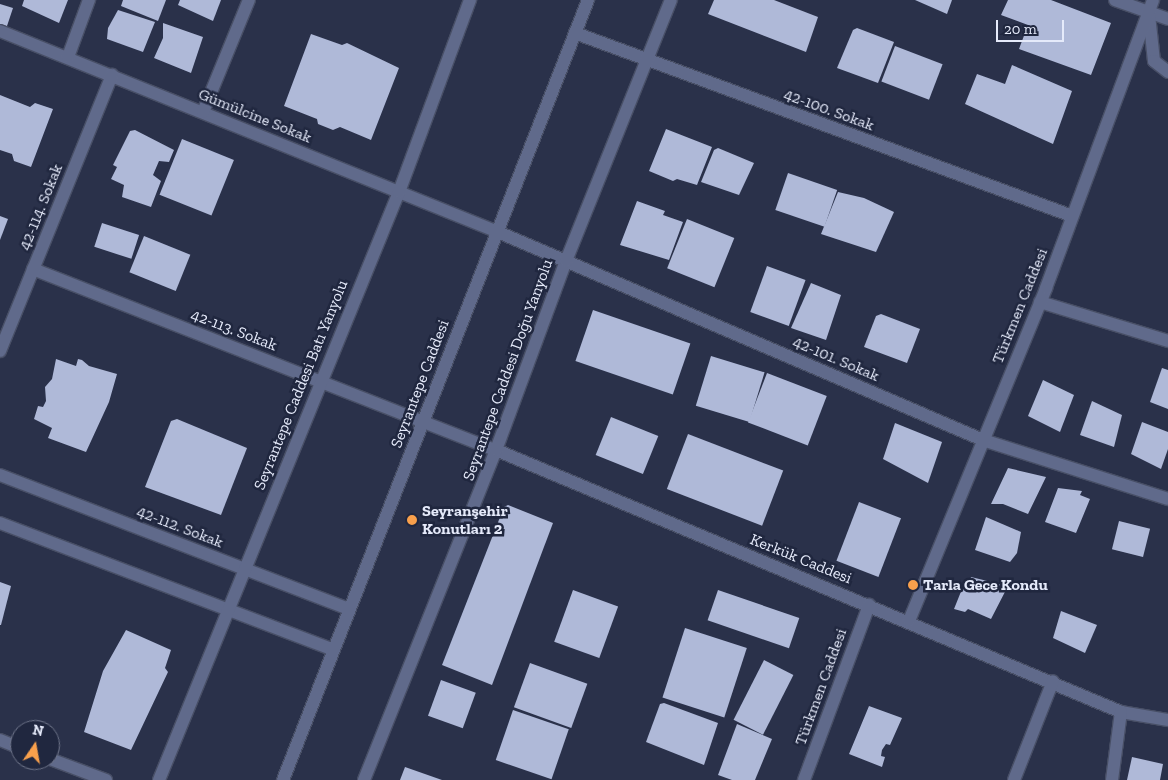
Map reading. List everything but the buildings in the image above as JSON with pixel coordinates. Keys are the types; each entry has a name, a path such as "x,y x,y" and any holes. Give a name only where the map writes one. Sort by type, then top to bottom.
{"street":[{"path":"68,58 89,0"},
{"path":"203,112 249,0"},
{"name":"Seyrantepe Caddesi Batı Yanyolu","path":"159,780 319,381 399,192 470,0"},
{"name":"Seyrantepe Caddesi","path":"283,780 588,0"},
{"name":"Seyrantepe Caddesi Doğu Yanyolu","path":"364,780 496,450 566,261 671,0"},
{"path":"1115,0 1151,6 1168,19"},
{"path":"1151,6 1154,61 1168,72"},
{"name":"Türkmen Caddesi","path":"909,621 1040,302 1151,6"},
{"name":"Gümülcine Sokak","path":"0,31 498,232"},
{"name":"42-100. Sokak","path":"575,33 1072,216"},
{"name":"42-114. Sokak","path":"0,351 112,75"},
{"name":"42-101. Sokak","path":"498,232 983,440 1168,499"},
{"name":"42-113. Sokak","path":"33,269 423,423"},
{"path":"1040,302 1168,341"},
{"name":"Kerkük Caddesi","path":"423,423 496,450 1053,681 1121,712 1168,720"},
{"name":"42-112. Sokak","path":"0,475 349,609"},
{"path":"0,523 334,650"},
{"name":"Türkmen Caddesi","path":"804,780 869,605"},
{"path":"1014,780 1053,681"},
{"path":"1112,780 1121,712"},
{"path":"60,763 106,780"}],"place":[{"name":"Seyranşehir Konutları 2","path":"412,520"},
{"name":"Tarla Gece Kondu","path":"913,585"}]}
